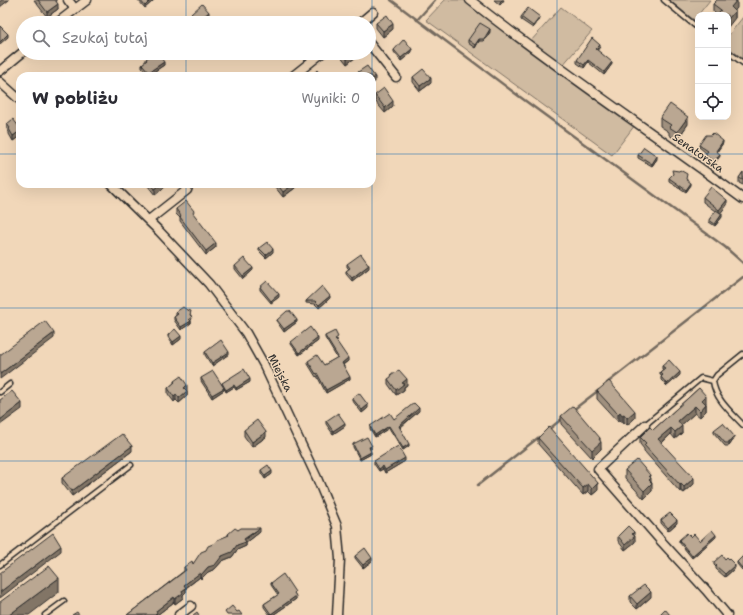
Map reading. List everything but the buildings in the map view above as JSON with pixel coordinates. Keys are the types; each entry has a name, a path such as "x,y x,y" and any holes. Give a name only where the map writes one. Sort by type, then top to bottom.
{"street":[{"path":"68,0 75,9"},
{"path":"66,16 87,0"},
{"name":"Senatorska","path":"470,0 527,44 743,199"},
{"path":"369,16 374,12"},
{"path":"376,52 396,76"},
{"path":"0,71 16,58"},
{"path":"297,72 313,60"},
{"path":"0,82 16,96"},
{"name":"Miejska","path":"115,188 149,220 209,284 254,346 317,478 337,526 340,559 337,615"},
{"path":"149,220 188,188"},
{"path":"646,425 598,468 727,615"},
{"path":"179,615 192,606"}],"lane":[{"path":"664,0 695,26"},
{"path":"731,54 743,63"},
{"path":"743,354 717,375 713,381 713,388 718,397 743,425"},
{"path":"646,425 701,378 713,381"},
{"path":"0,392 10,384"},
{"path":"0,565 131,465"},
{"path":"45,615 64,601"}],"shaded area":[{"path":"445,0 464,0 501,29 635,125 612,155 426,20"},
{"path":"669,0 710,0 700,12 695,12 694,20"},
{"path":"561,7 592,31 562,66 530,42"},
{"path":"743,17 743,59 731,49 731,32"}],"waterway":[{"path":"391,0 516,94 725,247 743,263"},
{"path":"417,20 435,0"},
{"path":"607,383 743,277"},
{"path":"573,410 599,390"},
{"path":"548,430 563,418"},
{"path":"478,485 539,437"}]}
